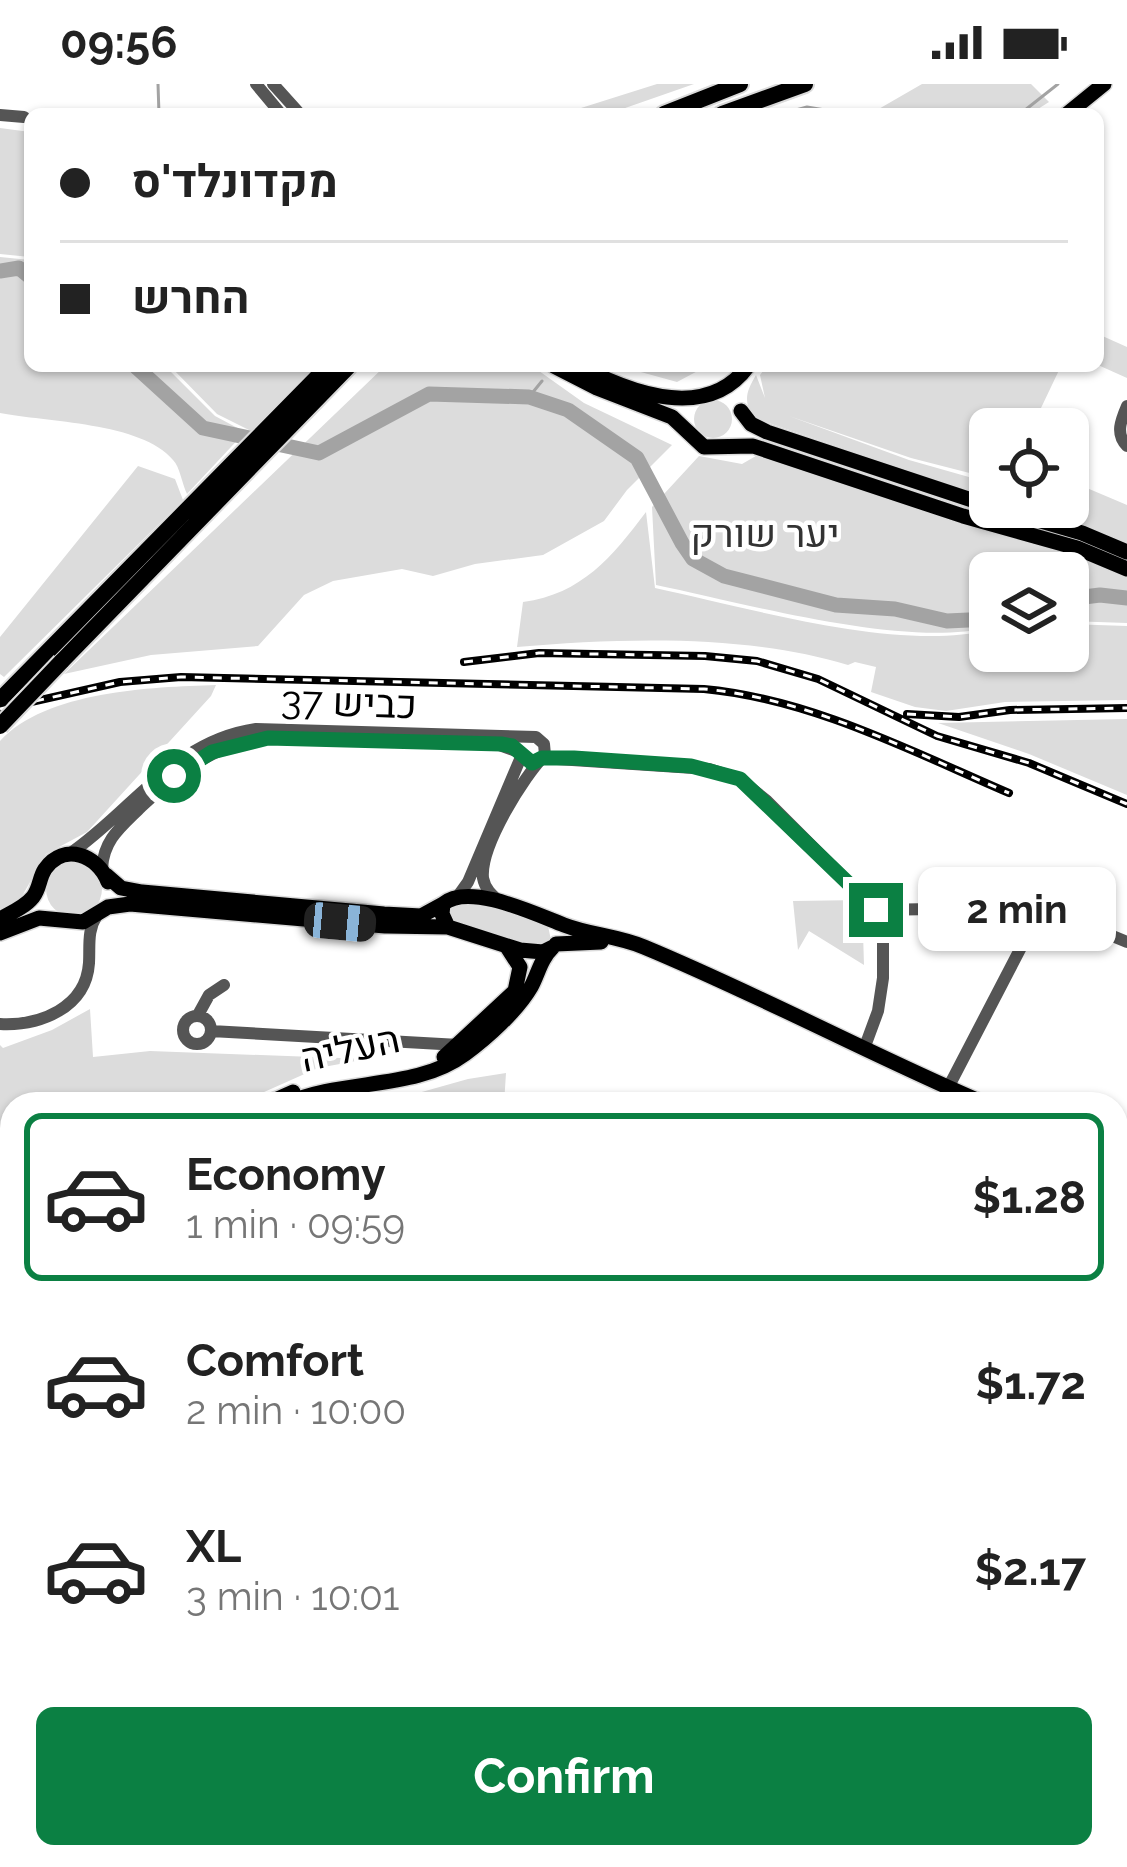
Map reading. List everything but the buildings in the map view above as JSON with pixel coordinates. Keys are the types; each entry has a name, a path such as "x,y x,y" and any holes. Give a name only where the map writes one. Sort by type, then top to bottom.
{"highway":[{"path":"679,108 740,84"},
{"path":"739,108 805,84"},
{"path":"0,726 322,372"},
{"path":"0,700 343,372"}],"main road":[{"path":"1074,108 1104,84"},
{"path":"566,372 672,417 704,447 753,446 963,516 1077,548 1127,569"},
{"path":"594,372 660,398 727,394 754,426 766,432 969,499"},
{"path":"688,433 686,411 705,393 730,386 743,372"},
{"path":"725,447 740,432 737,391 745,372"},
{"path":"1065,528 1127,552"},
{"path":"0,919 29,902 49,864 68,855 87,857 134,891 421,916 450,900 501,902 640,945 958,1092"},
{"path":"98,913 108,895 104,872"},
{"path":"40,883 44,907 60,920"},
{"path":"448,927 442,914 450,900"},
{"path":"0,933 29,920 81,922 116,904 134,904 448,927 538,952 575,940 610,943 719,983"},
{"path":"551,919 559,929 555,945"},
{"name":"העליה","path":"321,1092 406,1078 445,1066 479,1043 524,996 539,964 555,945"},
{"name":"העליה","path":"298,1092 331,1080 418,1068 440,1060 519,985 520,967 507,946"}],"street":[{"path":"256,84 276,108"},
{"path":"273,84 295,108"},
{"path":"0,115 24,117"},
{"path":"1127,406 1119,426 1127,446"},
{"name":"כביש 37","path":"68,855 178,759 200,746 256,729 529,754"},
{"name":"כביש 37","path":"104,872 109,838 174,776 199,758 237,743 278,738 496,743 529,754"},
{"path":"450,900 468,882 529,754 545,748 541,740 568,753 612,763"},
{"path":"529,754 691,766 740,779 876,910 883,939 883,978 878,1011 864,1048"},
{"path":"501,902 485,886 484,866 529,754"},
{"path":"876,910 1042,908 1127,942"},
{"path":"948,1088 1042,908"},
{"path":"0,1024 36,1021 70,1003 85,982 91,927 98,913"},
{"path":"60,920 80,934 89,952"},
{"path":"211,1031 203,1042 186,1039 183,1025 198,1015 208,994 224,985"},
{"path":"198,1015 206,1019 211,1031"},
{"path":"211,1031 459,1046"},
{"path":"432,1042 440,1060"}],"green space":[{"path":"657,84 694,84 625,108 581,108"},
{"path":"922,84 1031,84 1049,102 1040,108 880,108"},
{"path":"0,128 24,131 24,256 0,254"},
{"path":"0,257 24,259 24,372 171,372 215,416 245,432 187,494 173,460 139,438 0,413"},
{"path":"1104,337 1127,347 1127,378 1104,368"},
{"path":"176,372 309,372 251,431 217,414"},
{"path":"379,372 540,372 584,403 672,445 604,521 543,555 475,564 433,576 402,569 333,581 304,595 258,646 151,655 64,674"},
{"path":"641,372 696,372 677,382"},
{"path":"762,372 1058,372 1041,408 969,408 969,473 789,416 909,460 969,477 969,491 754,418 747,401 756,375 765,398"},
{"path":"713,400 726,406 732,419 726,432 713,438 700,432 694,419 700,406"},
{"name":"יער שורק","path":"761,453 969,517 969,528 1003,528 1078,552 969,552 969,630 955,632 824,621 656,585 652,507 699,456 742,464"},
{"path":"138,466 175,479 183,500 4,677 0,674 0,637"},
{"path":"1089,489 1127,505 1127,543 1089,527"},
{"path":"646,512 655,588 868,632 911,636 969,633 969,672 1089,672 1089,625 1127,626 1127,700 1005,702 946,711 915,707 871,692 876,667 768,648 684,641 517,647 523,602 579,582 621,544"},
{"name":"יער שורק","path":"1089,557 1127,575 1127,623 1089,622"},
{"path":"216,685 87,832 46,854 21,898 0,911 0,741 20,724 71,702 131,690"},
{"path":"1127,719 1127,795 938,723"},
{"path":"74,861 94,869 102,889 94,909 74,917 54,909 46,889 54,869"},
{"path":"862,900 864,965 809,931 798,950 793,901"},
{"path":"473,903 548,926 551,940 547,945 522,945 449,920 447,911 452,904"},
{"path":"90,1009 93,1057 150,1051 367,1059 318,1068 264,1092 0,1092 0,1045 3,1048 52,1030"},
{"path":"506,1073 505,1092 422,1092"}],"waterway":[{"path":"158,84 159,108"},
{"path":"1028,108 1058,84"},
{"path":"803,108 813,108"},
{"path":"0,271 19,268 24,272"},
{"path":"142,372 203,428 319,453 429,394 529,397 568,410 637,458 693,559 724,576 836,605 969,620"},
{"path":"529,397 542,381"},
{"path":"1089,596 1127,598"}],"railway":[{"path":"464,662 539,653 757,661 818,679 937,736 1029,763 1127,804"},
{"path":"0,709 120,682 181,677 704,689 822,715 1009,793"},
{"path":"907,714 959,717 1010,710 1127,708"}],"route":[{"path":"174,776 225,747 278,738 501,744 512,746 532,763 542,758 574,758 710,769 752,788 876,910"}]}
